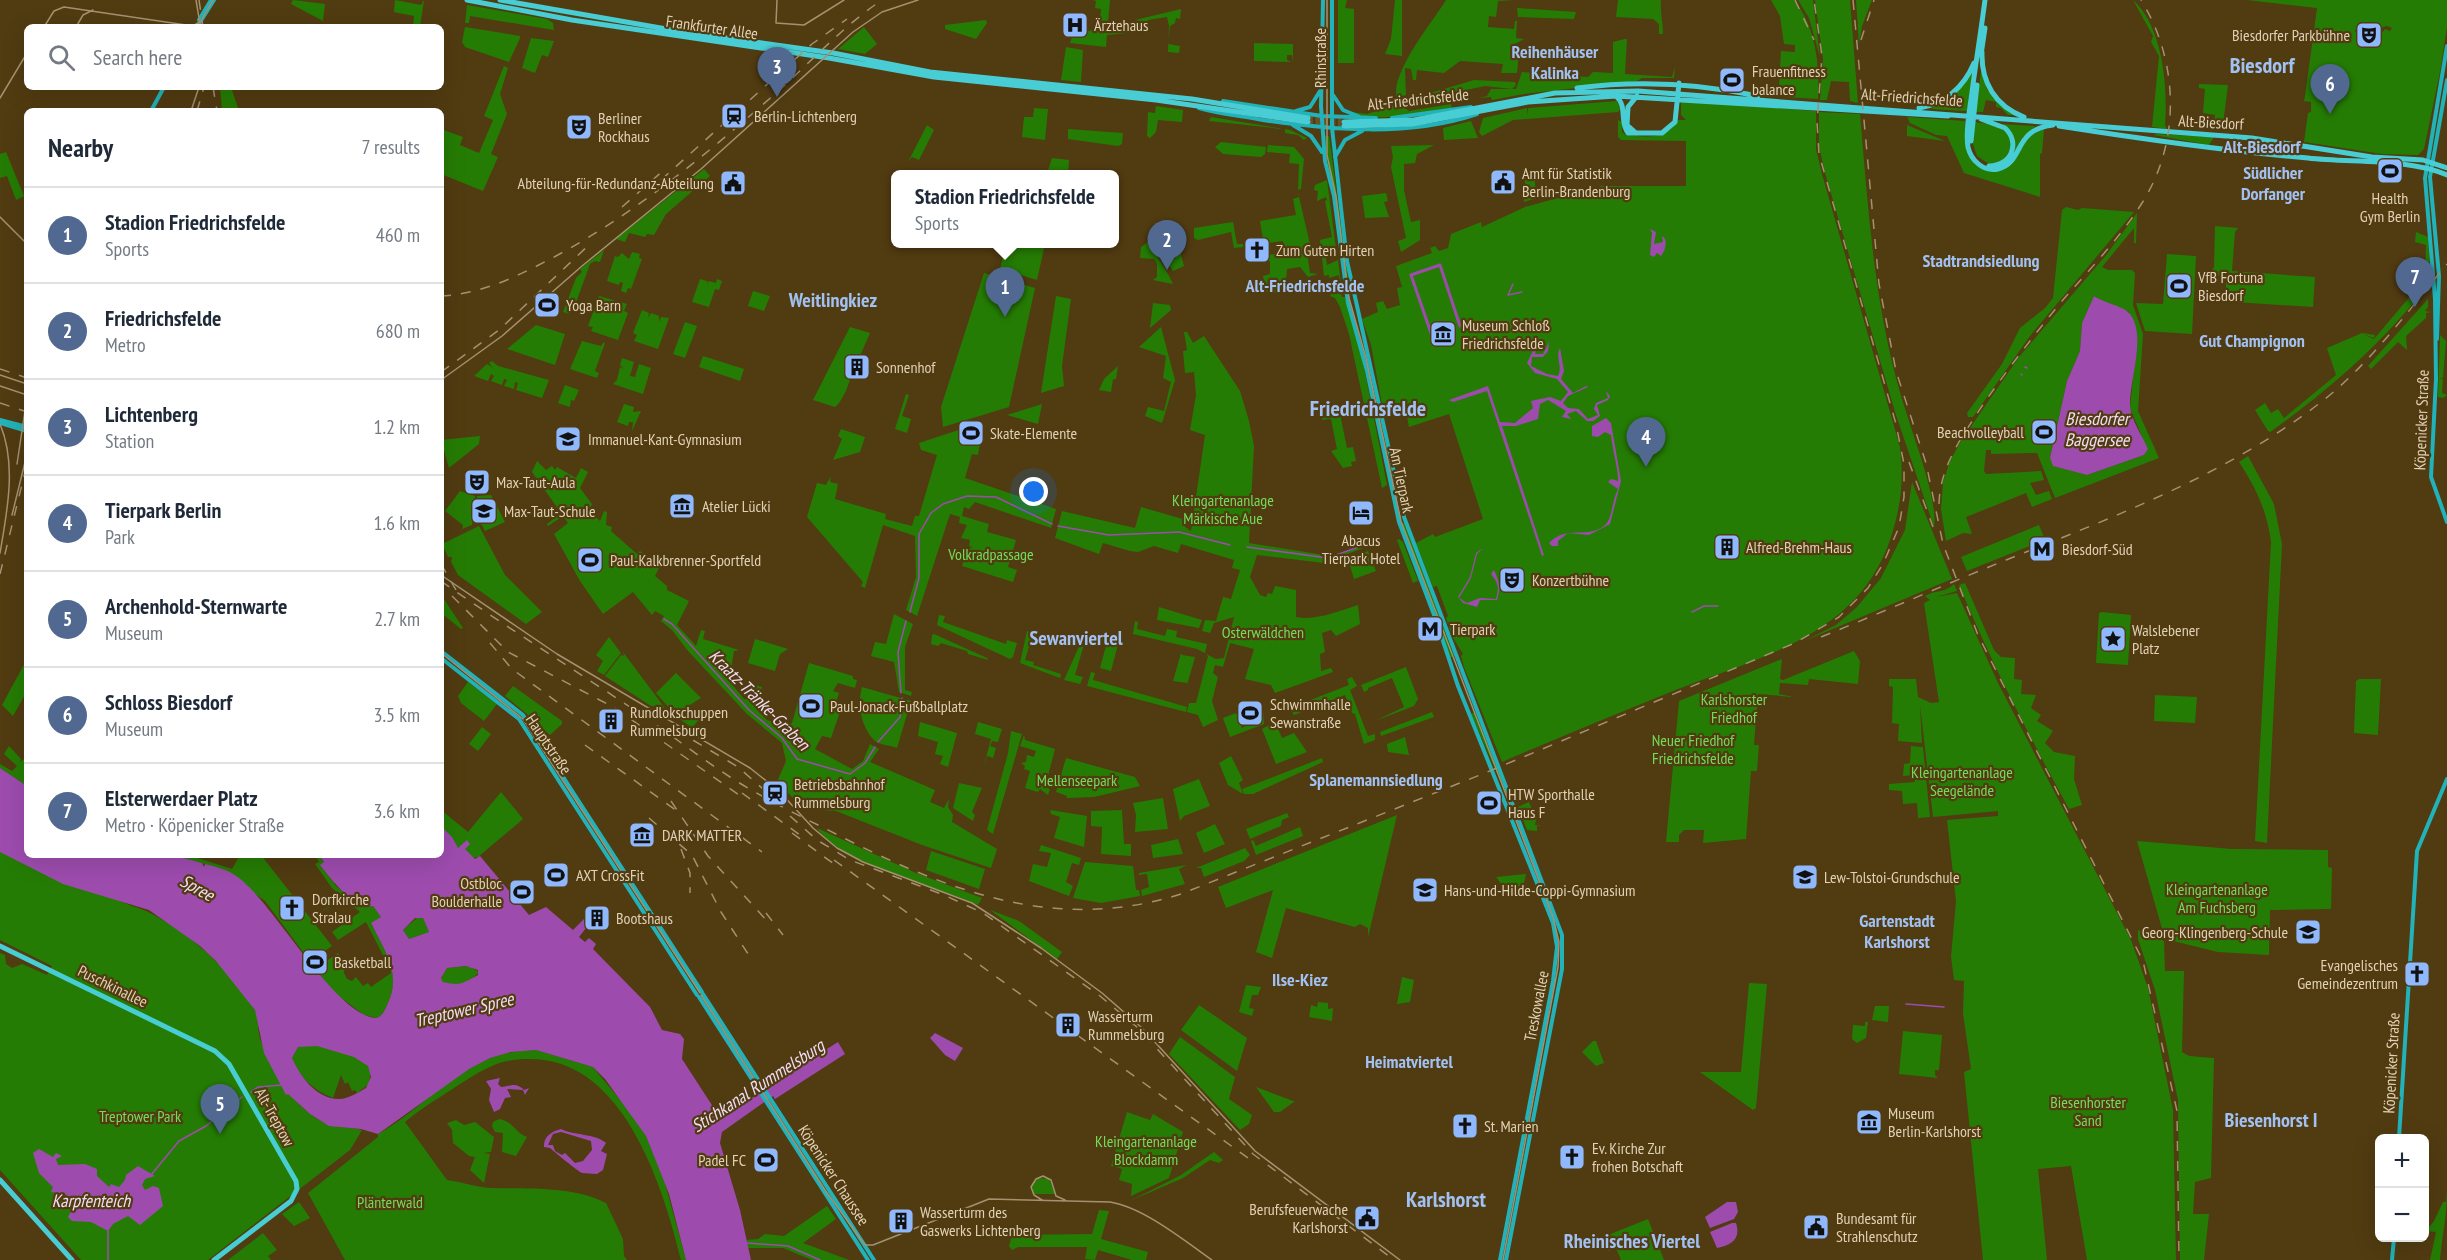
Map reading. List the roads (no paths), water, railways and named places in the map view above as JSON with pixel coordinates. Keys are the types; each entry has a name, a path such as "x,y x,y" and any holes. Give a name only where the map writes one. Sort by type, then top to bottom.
{"main road":[{"path":"199,24 212,0"},
{"name":"Frankfurter Allee","path":"467,0 621,28 776,50 831,55"},
{"name":"Frankfurter Allee","path":"500,0 649,26 783,45 868,63 957,78"},
{"name":"Rhinstraße","path":"1322,116 1323,0"},
{"name":"Rhinstraße","path":"1332,0 1332,117"},
{"path":"1987,0 1970,122 1968,143 1970,154 1980,166 1990,169 2001,168 2009,163 2024,138 2032,130 2053,125"},
{"path":"619,20 621,28"},
{"path":"621,28 627,24 642,24"},
{"path":"621,28 649,26"},
{"path":"2430,165 2447,46"},
{"path":"1909,110 1937,103 1954,92 1968,75 1980,49"},
{"path":"1980,49 1983,75 1991,93 2007,108 2035,120"},
{"name":"Alt-Friedrichsfelde","path":"957,78 1366,119 1415,116 1545,100 1616,96 1981,118"},
{"path":"2430,165 2447,80"},
{"path":"1294,112 1313,104 1322,84"},
{"path":"1479,109 1607,84 1678,86 1771,100"},
{"path":"1616,96 1623,105 1625,130 1630,134 1665,132 1673,124 1676,114 1678,86"},
{"path":"2440,88 2443,102"},
{"path":"153,108 162,90"},
{"path":"1331,91 1343,110 1366,119"},
{"name":"Alt-Friedrichsfelde","path":"1555,93 1638,91 1909,110 1972,111"},
{"path":"1637,133 1628,128 1628,111 1631,101 1638,96"},
{"name":"Alt-Friedrichsfelde","path":"1191,102 1308,120"},
{"name":"Alt-Friedrichsfelde","path":"1191,102 1290,124 1366,130 1430,125 1479,109"},
{"name":"Alt-Friedrichsfelde","path":"1344,124 1412,124 1479,109"},
{"name":"Alt-Biesdorf","path":"1972,111 2158,133 2251,138 2447,168"},
{"path":"1322,116 1332,128"},
{"name":"Am Tierpark","path":"1322,116 1325,161 1334,196 1348,303 1365,362 1399,522 1438,624 1464,702 1491,766"},
{"path":"1322,127 1332,117"},
{"name":"Am Tierpark","path":"1332,117 1352,292 1368,351 1406,525 1498,767"},
{"path":"1970,122 1971,143 1977,158 1990,166 2002,164 2013,151 2011,134 1998,123 1981,118"},
{"name":"Alt-Biesdorf","path":"1981,118 2053,125 2234,151 2359,163 2430,165 2447,175"},
{"path":"1290,124 1315,140 1325,161"},
{"path":"1335,158 1345,140 1366,130"},
{"name":"Köpenicker Straße","path":"2430,165 2436,351 2431,477 2447,522"},
{"path":"0,422 24,428"},
{"name":"Hauptstraße","path":"444,653 521,712 584,807 700,994"},
{"name":"Hauptstraße","path":"444,660 517,717 700,994"},
{"name":"Treskowallee","path":"1491,766 1551,917 1557,947 1553,984 1500,1260"},
{"name":"Treskowallee","path":"1498,767 1559,923 1563,958 1506,1260"},
{"name":"Köpenicker Straße","path":"2399,1134 2417,851 2447,779"},
{"path":"579,811 584,807"},
{"name":"Puschkinallee","path":"0,946 215,1051"},
{"path":"700,994 770,1105"},
{"name":"Alt-Treptow","path":"214,1260 291,1201 297,1192 296,1181 230,1064 215,1051"},
{"name":"Köpenicker Chaussee","path":"770,1105 868,1260"},
{"name":"Köpenicker Chaussee","path":"770,1105 874,1260"},
{"path":"0,1180 72,1260"},
{"path":"2392,1260 2394,1242"}],"water":[{"path":"1650,229 1656,232 1654,244 1663,242 1662,236 1664,237 1666,242 1661,256 1657,253 1654,257 1650,255 1652,233"},
{"name":"Biesdorfer Baggersee","path":"2094,296 2127,311 2135,323 2137,346 2130,406 2148,449 2144,455 2087,475 2053,466 2050,458 2067,381 2080,351 2082,323"},
{"path":"1540,337 1535,354 1543,354 1549,342 1548,351 1543,357 1532,357 1531,366 1547,374 1558,376 1560,348 1564,371 1561,379 1573,393 1588,387 1568,396 1563,403 1568,408 1579,409 1588,419 1598,415 1594,409 1596,403 1608,398 1606,391 1610,396 1608,400 1597,405 1600,416 1593,421 1587,421 1576,411 1567,414 1571,419 1562,417 1566,411 1548,400 1540,404 1538,419 1516,426 1502,426 1544,555 1542,556 1487,391 1453,402 1449,400 1488,386 1500,422 1515,423 1533,408 1531,401 1550,397 1561,401 1568,392 1557,379 1535,373 1527,363"},
{"path":"1606,418 1611,423 1621,481 1610,524 1589,535 1569,533 1598,529 1605,525 1611,514 1618,489 1608,482 1611,479 1618,481 1611,435 1605,432 1598,437 1592,436 1592,426"},
{"path":"1567,533 1558,541 1558,546 1552,546 1549,543 1556,537"},
{"path":"1483,548 1477,554 1471,578 1459,598 1467,603 1480,598 1496,599 1498,586 1491,574 1494,570 1498,581 1499,592 1497,600 1480,600 1477,607 1463,603 1458,597 1470,577 1476,553"},
{"path":"0,768 24,784 24,858 184,858 202,863 204,867 205,864 227,871 239,878 254,892 306,958 343,1000 361,1013 377,1018 387,1006 393,982 390,962 371,923 381,917 373,906 358,903 343,892 320,865 324,862 321,858 444,858 444,829 458,848 467,840 470,844 465,849 475,859 480,856 529,915 546,907 573,930 589,914 593,919 579,937 585,942 589,938 596,944 593,949 650,1007 662,1030 680,1034 684,1039 682,1059 719,1116 769,1088 768,1086 838,1042 845,1054 775,1099 773,1096 722,1132 720,1143 740,1210 751,1260 686,1260 669,1194 646,1136 605,1079 593,1067 536,1050 511,1052 490,1058 469,1069 378,1134 361,1129 329,1126 310,1114 288,1094 286,1095 264,1053 255,1010 216,961 200,946 149,910 63,884 0,852","holes":["415,918 423,918 429,932 409,939 403,930","466,966 478,970 478,975 461,983 443,982 441,978 447,968","317,1046 354,1057 368,1066 371,1077 366,1088 343,1099 324,1096 310,1086 292,1058 298,1047"]},
{"path":"935,1033 963,1048 955,1061 945,1055 930,1038"},
{"path":"500,1078 498,1084 501,1087 513,1085 524,1090 529,1088 525,1095 523,1090 507,1089 511,1097 505,1098 500,1109 494,1112 489,1100 491,1089 486,1081"},
{"path":"561,1129 590,1136 606,1143 601,1151 607,1154 603,1170 597,1174 582,1173 550,1148 544,1147 547,1137","holes":["561,1132 591,1141 592,1150 583,1161 575,1163 565,1153 562,1155 555,1151 553,1145 548,1145 553,1134"]},
{"name":"Karpfenteich","path":"39,1149 53,1157 56,1153 62,1156 56,1159 58,1165 85,1164 97,1169 97,1176 109,1187 111,1184 119,1187 126,1175 138,1166 155,1176 145,1179 142,1185 145,1190 153,1186 159,1188 163,1206 140,1225 128,1216 113,1224 108,1231 91,1222 72,1221 68,1217 72,1210 67,1196 51,1192 53,1187 39,1173 33,1153"},
{"path":"1727,1202 1736,1202 1738,1212 1734,1219 1710,1228 1705,1217"},
{"path":"1736,1223 1736,1237 1731,1243 1717,1248 1710,1232"}],"waterway":[{"path":"1432,336 1411,275 1440,265 1460,326"},
{"path":"1513,284 1508,295 1522,292"},
{"name":"Kraatz-Tränke-Graben","path":"910,612 919,578 919,534 931,513 943,504 967,496 996,497 1052,524"},
{"name":"Kraatz-Tränke-Graben","path":"1058,526 1109,535 1179,532 1230,545"},
{"name":"Kraatz-Tränke-Graben","path":"1247,547 1328,558 1361,546"},
{"path":"1692,612 1704,606 1718,606"},
{"name":"Kraatz-Tränke-Graben","path":"664,619 672,624 749,710 782,738 797,759 850,774 865,763 875,747"},
{"name":"Kraatz-Tränke-Graben","path":"901,693 898,652 906,621"},
{"name":"Kraatz-Tränke-Graben","path":"878,742 900,717 902,698"},
{"path":"1906,1004 1944,1007"},
{"path":"251,1092 258,1087 282,1085"},
{"path":"151,1175 179,1141 206,1126 242,1097"},
{"path":"108,1231 108,1260"},
{"path":"747,1243 788,1246 820,1260"}],"tunnel":[{"path":"1308,118 1344,122"},
{"path":"1308,122 1344,126"}],"tram line":[{"path":"196,0 200,24"},
{"path":"196,24 201,21 213,0"},
{"path":"777,0 776,23 804,25 844,0"},
{"path":"444,378 502,336 582,266 701,169 853,32 882,12 918,0"},
{"path":"1327,0 1327,155 1336,196 1349,298 1366,358 1401,521 1553,917 1559,942 1558,967 1503,1260"},
{"path":"46,24 54,11 64,7 179,24"},
{"path":"78,24 83,15 93,10"},
{"path":"0,98 24,58"},
{"path":"192,108 198,90"},
{"path":"0,217 24,241"},
{"path":"0,375 24,383"},
{"path":"0,386 24,394"},
{"path":"17,464 24,417"},
{"path":"0,424 5,439 9,472 8,505 0,553"},
{"path":"12,515 24,466"},
{"path":"444,577 557,654 750,768 779,791 813,828 837,848 863,862 972,903 1041,948 1102,993 1141,1027 1255,1151 1400,1260"},
{"path":"444,655 523,719 700,993"},
{"path":"701,995 825,1190 865,1245 873,1245 989,1199 1110,1202 1136,1210 1212,1260"},
{"path":"1042,1200 1034,1195 1031,1187 1036,1179 1043,1176 1051,1180 1056,1196 1065,1200"}],"railway":[{"path":"199,0 203,24"},
{"path":"444,296 472,292 515,276 556,256 615,221 671,181 724,138 841,33 882,0"},
{"path":"1795,0 1814,40"},
{"path":"444,583 643,715 730,777 790,811 912,870 955,886 998,899 1042,907 1087,909 1133,905 1181,894 1485,773 1795,643 1839,617 1868,588 1883,564 1899,527 1904,497 1904,464 1896,424 1819,154 1817,122 1822,56 1814,0"},
{"path":"1853,0 1879,284 1896,371 1926,463 1943,544 1978,635 2143,961 2177,1111 2179,1260"},
{"path":"1861,40 1874,0"},
{"path":"1939,504 1943,477 1953,452 1982,406 2041,327 2124,229 2155,179 2164,154 2169,128 2168,75 2163,49 2154,24 2141,0"},
{"path":"661,180 812,44 847,19"},
{"path":"198,108 203,90"},
{"path":"214,90 216,108"},
{"path":"622,207 665,169"},
{"path":"444,370 499,330 591,243"},
{"path":"1821,637 2172,491 2251,449 2289,425 2342,384 2389,335 2447,264"},
{"path":"0,369 24,377"},
{"path":"0,403 24,411"},
{"path":"1909,462 1933,527"},
{"path":"0,574 24,476"},
{"path":"444,569 456,590"},
{"path":"452,596 508,652 615,708 746,800"},
{"path":"490,643 512,669 762,852"},
{"path":"676,730 738,767 771,796"},
{"path":"585,745 677,811"},
{"path":"742,793 800,835"},
{"path":"671,801 708,856 769,923"},
{"path":"790,816 817,840 850,860 944,895 983,913 1100,996 1138,1028 1253,1154 1394,1260"},
{"path":"649,818 692,855 721,912 750,957"},
{"path":"792,833 838,867"},
{"path":"681,849 690,873 690,893"},
{"path":"834,860 1248,1158"},
{"path":"766,913 783,935"}],"place":[{"name":"Ärztehaus","path":"1075,25"},
{"name":"Biesdorfer Parkbühne","path":"2369,35"},
{"name":"Frauenfitness balance","path":"1732,80"},
{"name":"Lichtenberg","path":"777,97"},
{"name":"Schloss Biesdorf","path":"2330,114"},
{"name":"Berlin-Lichtenberg","path":"734,116"},
{"name":"Berliner Rockhaus","path":"579,127"},
{"name":"Health Gym Berlin","path":"2390,171"},
{"name":"Amt für Statistik Berlin-Brandenburg","path":"1503,182"},
{"name":"Abteilung-für-Redundanz-Abteilung","path":"733,183"},
{"name":"Zum Guten Hirten","path":"1257,250"},
{"name":"Friedrichsfelde","path":"1167,270"},
{"name":"VfB Fortuna Biesdorf","path":"2179,286"},
{"name":"Yoga Barn","path":"547,305"},
{"name":"Elsterwerdaer Platz","path":"2415,307"},
{"name":"Stadion Friedrichsfelde","path":"1005,317"},
{"name":"Museum Schloß Friedrichsfelde","path":"1443,334"},
{"name":"Sonnenhof","path":"857,367"},
{"name":"Beachvolleyball","path":"2044,432"},
{"name":"Skate-Elemente","path":"971,433"},
{"name":"Immanuel-Kant-Gymnasium","path":"568,439"},
{"name":"Tierpark Berlin","path":"1646,467"},
{"name":"Max-Taut-Aula","path":"477,482"},
{"name":"Atelier Lücki","path":"682,506"},
{"name":"Max-Taut-Schule","path":"484,511"},
{"name":"Abacus Tierpark Hotel","path":"1361,513"},
{"name":"Alfred-Brehm-Haus","path":"1727,547"},
{"name":"Biesdorf-Süd","path":"2042,549"},
{"name":"Paul-Kalkbrenner-Sportfeld","path":"590,560"},
{"name":"Konzertbühne","path":"1512,580"},
{"name":"Tierpark","path":"1430,629"},
{"name":"Walslebener Platz","path":"2113,639"},
{"name":"Paul-Jonack-Fußballplatz","path":"811,706"},
{"name":"Schwimmhalle Sewanstraße","path":"1250,713"},
{"name":"Rundlokschuppen Rummelsburg","path":"611,721"},
{"name":"Betriebsbahnhof Rummelsburg","path":"775,793"},
{"name":"HTW Sporthalle Haus F","path":"1489,803"},
{"name":"DARK MATTER","path":"642,835"},
{"name":"AXT CrossFit","path":"556,875"},
{"name":"Lew-Tolstoi-Grundschule","path":"1805,877"},
{"name":"Hans-und-Hilde-Coppi-Gymnasium","path":"1425,890"},
{"name":"Ostbloc Boulderhalle","path":"522,892"},
{"name":"Dorfkirche Stralau","path":"292,908"},
{"name":"Bootshaus","path":"597,918"},
{"name":"Georg-Klingenberg-Schule","path":"2308,932"},
{"name":"Basketball","path":"315,962"},
{"name":"Evangelisches Gemeindezentrum","path":"2417,974"},
{"name":"Wasserturm Rummelsburg","path":"1068,1025"},
{"name":"Museum Berlin-Karlshorst","path":"1869,1122"},
{"name":"St. Marien","path":"1465,1126"},
{"name":"Archenhold-Sternwarte","path":"220,1134"},
{"name":"Ev. Kirche Zur frohen Botschaft","path":"1572,1157"},
{"name":"Padel FC","path":"766,1160"},
{"name":"Berufsfeuerwache Karlshorst","path":"1367,1218"},
{"name":"Wasserturm des Gaswerks Lichtenberg","path":"901,1221"},
{"name":"Bundesamt für Strahlenschutz","path":"1816,1227"}],"district":[{"name":"Reihenhäuser Kalinka","path":"1555,62"},
{"name":"Biesdorf","path":"2262,65"},
{"name":"Alt-Biesdorf","path":"2262,147"},
{"name":"Südlicher Dorfanger","path":"2273,183"},
{"name":"Stadtrandsiedlung","path":"1981,261"},
{"name":"Alt-Friedrichsfelde","path":"1305,286"},
{"name":"Weitlingkiez","path":"833,300"},
{"name":"Gut Champignon","path":"2252,341"},
{"name":"Friedrichsfelde","path":"1368,408"},
{"name":"Sewanviertel","path":"1076,638"},
{"name":"Splanemannsiedlung","path":"1376,780"},
{"name":"Gartenstadt Karlshorst","path":"1897,931"},
{"name":"Ilse-Kiez","path":"1300,980"},
{"name":"Heimatviertel","path":"1409,1062"},
{"name":"Biesenhorst I","path":"2271,1120"},
{"name":"Karlshorst","path":"1446,1199"},
{"name":"Rheinisches Viertel","path":"1632,1241"}],"park label":[{"name":"Kleingartenanlage Märkische Aue","path":"1223,509"},
{"name":"Volkradpassage","path":"991,554"},
{"name":"Osterwäldchen","path":"1263,632"},
{"name":"Karlshorster Friedhof","path":"1734,708"},
{"name":"Neuer Friedhof Friedrichsfelde","path":"1693,749"},
{"name":"Mellenseepark","path":"1077,780"},
{"name":"Kleingartenanlage Seegelände","path":"1962,781"},
{"name":"Kleingartenanlage Am Fuchsberg","path":"2217,898"},
{"name":"Biesenhorster Sand","path":"2088,1111"},
{"name":"Treptower Park","path":"140,1116"},
{"name":"Kleingartenanlage Blockdamm","path":"1146,1150"},
{"name":"Plänterwald","path":"390,1202"}],"water label":[{"name":"Spree","path":"197,888"},
{"name":"Treptower Spree","path":"464,1010"},
{"name":"Stichkanal Rummelsburg","path":"758,1086"}]}
